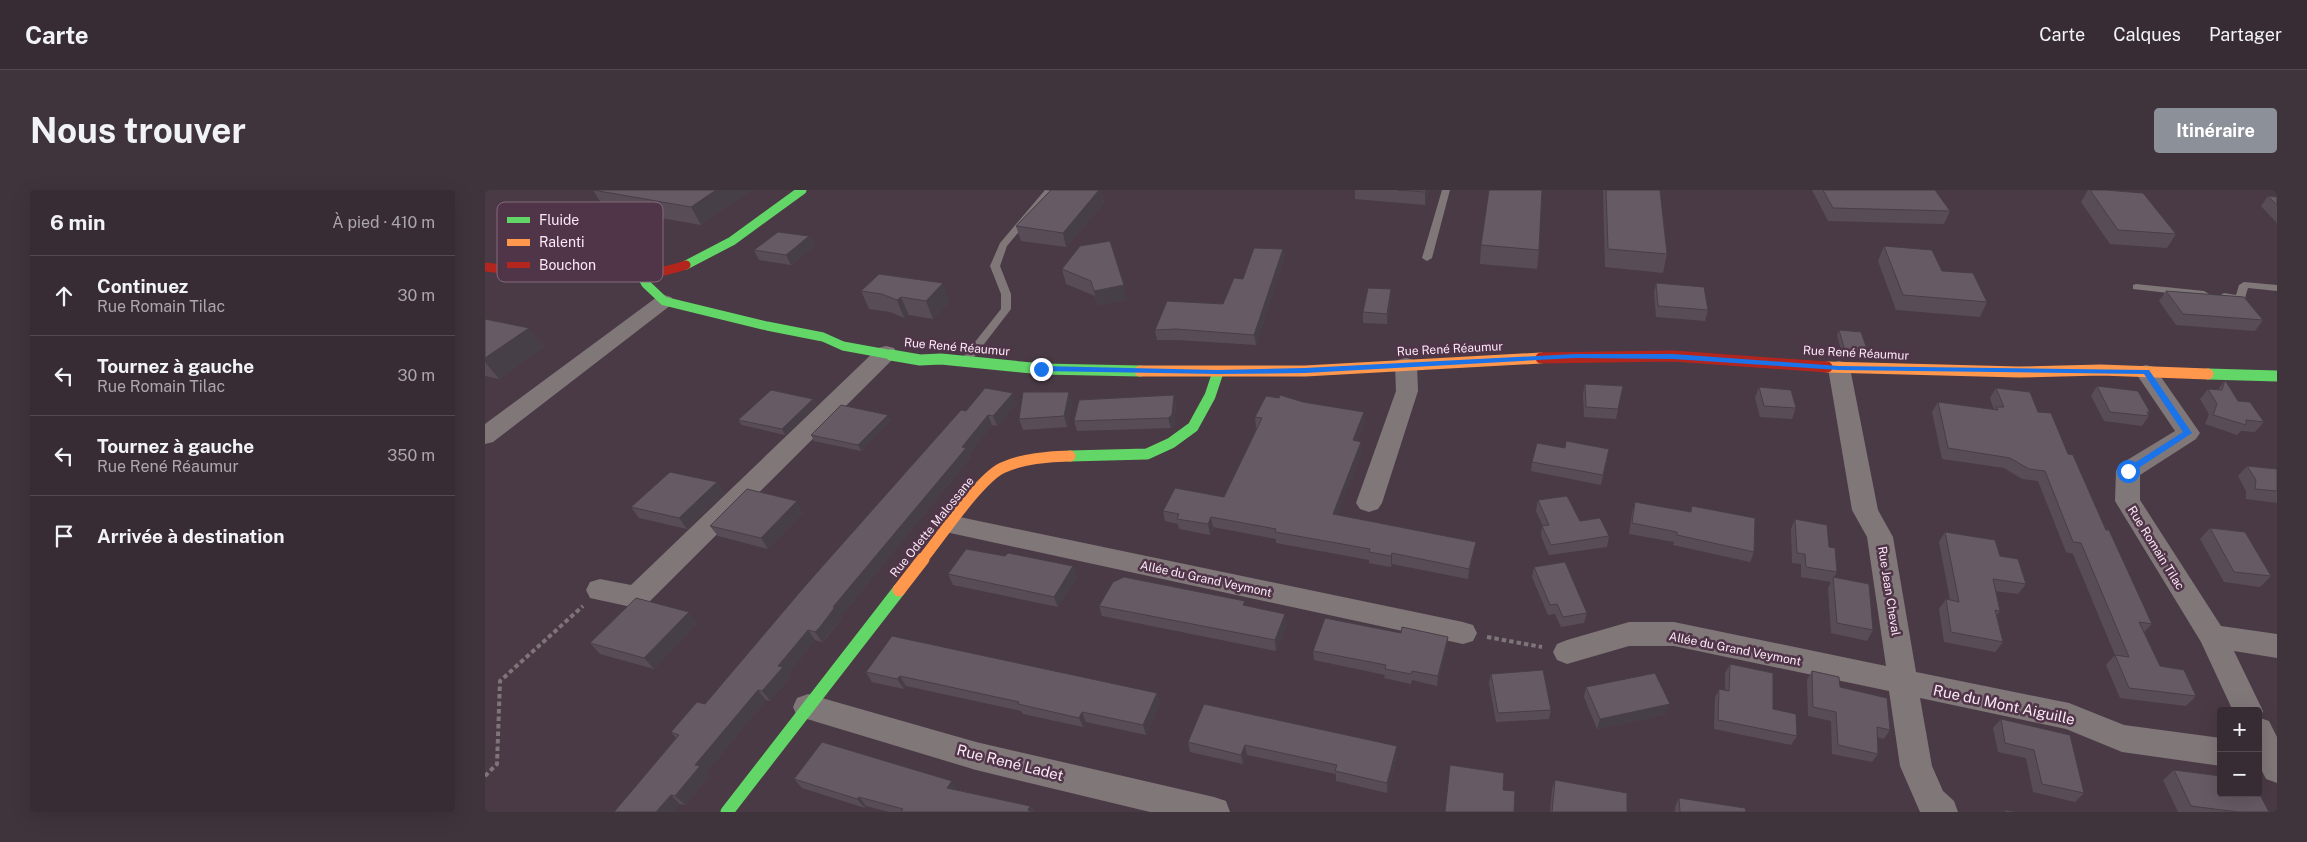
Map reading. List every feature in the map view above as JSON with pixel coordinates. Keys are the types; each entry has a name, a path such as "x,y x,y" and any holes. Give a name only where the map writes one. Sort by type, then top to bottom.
{"street":[{"path":"663,271 703,258 739,236 802,190"},
{"name":"Rue René Réaumur","path":"645,282 664,300 767,326 823,337 843,346 920,360 941,359 964,363 1041,369 1218,372 1305,371 1575,356 1664,356 1839,368 2146,372 2277,376"},
{"path":"485,436 664,300"},
{"path":"600,590 635,597 886,353"},
{"path":"1369,503 1407,391 1406,365"},
{"name":"Rue Jean Cheval","path":"1839,368 1865,510 1880,536 1916,766 1932,802 1942,812"},
{"name":"Rue Odette Malossane","path":"727,812 981,485 1002,468 1049,456 1147,454 1171,443 1193,427 1210,396 1218,372"},
{"name":"Rue Romain Tilac","path":"2146,372 2188,433 2128,471 2127,501 2212,636"},
{"name":"Allée du Grand Veymont","path":"950,524 1463,633"},
{"name":"Allée du Grand Veymont","path":"1567,652 1629,634 1674,634 1903,683"},
{"path":"2212,636 2277,646"},
{"path":"2212,636 2246,707"},
{"name":"Rue du Mont Aiguille","path":"1903,683 2069,716 2122,738 2217,751"},
{"name":"Rue René Ladet","path":"808,707 976,756 1214,812"},
{"path":"2262,742 2269,762"}],"lane":[{"path":"1427,258 1446,190"},
{"path":"964,363 1006,309 1006,294 995,266 1003,245 1049,191"},
{"path":"2136,287 2240,298 2244,285 2277,288"}],"path":[{"path":"485,776 497,764 501,681 600,590"},
{"path":"1463,633 1567,652"}],"building":[{"path":"593,190 716,190 691,207"},
{"path":"1051,190 1099,190 1063,233 1016,226"},
{"path":"1397,190 1426,190 1425,192"},
{"path":"1489,190 1542,190 1539,250 1481,245"},
{"path":"1606,190 1660,190 1667,254 1608,249"},
{"path":"1823,190 1935,190 1950,211 1833,208"},
{"path":"2090,190 2143,193 2176,234 2118,230"},
{"path":"2268,196 2277,197 2277,205"},
{"path":"778,232 809,236 786,255 754,250"},
{"path":"1110,241 1124,285 1094,291 1091,281 1062,269 1080,246"},
{"path":"1884,246 1932,250 1942,271 1973,273 1987,302 1903,295"},
{"path":"1254,248 1283,249 1254,335 1176,329 1155,330 1167,301 1223,304 1234,278 1243,279"},
{"path":"879,274 943,283 926,301 901,297 897,300 882,294 861,291"},
{"path":"1656,283 1704,287 1708,310 1658,306"},
{"path":"1368,288 1391,289 1387,314 1363,312"},
{"path":"2166,291 2244,297 2263,320 2183,314"},
{"path":"485,319 529,328 485,358"},
{"path":"1839,330 1861,332 1868,352 1845,351"},
{"path":"2225,380 2238,401 2250,402 2264,422 2246,420 2246,425 2213,415 2217,404 2208,389 2222,390"},
{"path":"1585,384 1623,386 1618,409 1586,407"},
{"path":"2097,386 2138,391 2150,412 2147,412 2149,416 2110,412"},
{"path":"1759,387 1791,390 1796,408 1764,406"},
{"path":"985,388 1013,393 993,416 988,415 962,447 966,448 833,607 835,607 820,627 815,632 808,630 778,666 783,667 762,691 758,690 695,765 700,766 675,796 671,795 656,812 614,812 679,735 671,732 697,702 705,704 805,586 961,410 966,411"},
{"path":"1996,388 2030,392 2038,412 2051,413 2068,454 2073,455 2106,530 2109,530 2152,624 2139,622 2160,666 2184,670 2196,696 2129,688 2115,655 2129,657 2081,543 2073,542 2045,471 2029,469 2010,458 1948,448 1938,402 1998,410 1996,407 2004,407"},
{"path":"771,390 813,399 782,429 738,420"},
{"path":"1023,392 1069,392 1064,416 1019,419"},
{"path":"1174,395 1172,415 1168,418 1074,421 1079,400"},
{"path":"1280,395 1303,402 1364,412 1353,440 1361,442 1333,514 1476,542 1469,569 1392,553 1391,556 1369,552 1370,549 1275,532 1276,529 1211,517 1208,524 1177,519 1179,514 1163,511 1175,488 1224,497 1262,418 1255,417 1266,396 1279,398"},
{"path":"841,405 888,415 858,445 811,435"},
{"path":"1566,441 1609,449 1603,475 1532,462 1537,443 1565,448"},
{"path":"2247,466 2277,469 2277,491 2255,489 2256,480"},
{"path":"670,472 717,482 679,518 631,507"},
{"path":"747,489 797,501 761,538 710,526"},
{"path":"1567,496 1580,521 1600,518 1609,536 1551,545 1542,526 1549,525 1538,500"},
{"path":"1635,502 1691,512 1692,506 1755,518 1754,552 1677,535 1677,532 1632,523"},
{"path":"1795,519 1827,525 1829,547 1835,548 1837,572 1806,567 1805,554 1797,553"},
{"path":"2210,528 2245,532 2271,576 2234,572"},
{"path":"1945,532 1995,540 2000,556 2018,559 2026,584 1993,579 2000,611 1995,610 2003,642 1951,632 1946,599 1959,602"},
{"path":"966,549 1005,556 1008,553 1073,566 1054,597 948,574"},
{"path":"1565,562 1587,613 1563,617 1557,604 1550,605 1534,567"},
{"path":"1124,577 1245,601 1243,605 1285,614 1275,640 1099,606 1113,582"},
{"path":"1833,577 1869,584 1873,630 1837,623"},
{"path":"636,598 689,612 644,658 590,643"},
{"path":"1325,618 1401,633 1402,627 1448,637 1438,676 1412,671 1411,674 1385,669 1386,665 1313,651"},
{"path":"892,636 1157,693 1143,725 1082,712 1079,718 1018,704 1019,702 900,676 897,679 866,672"},
{"path":"1730,664 1773,673 1773,709 1796,714 1797,736 1718,720 1719,689 1729,691"},
{"path":"1543,670 1551,710 1498,713 1491,674"},
{"path":"1812,671 1839,677 1840,687 1887,698 1890,730 1877,727 1878,754 1838,745 1836,712 1813,707"},
{"path":"1655,673 1670,704 1600,719 1586,687"},
{"path":"1204,704 1397,746 1387,783 1335,771 1337,765 1245,745 1241,755 1188,742"},
{"path":"2001,719 2070,735 2084,793 2042,784 2034,750 2005,743"},
{"path":"822,742 952,781 947,788 1030,806 1028,810 1034,812 901,812 903,809 859,797 857,799 794,779"},
{"path":"1450,765 1504,773 1503,790 1515,791 1514,812 1445,812"},
{"path":"2174,770 2217,775 2217,797 2261,797 2269,812 2238,812 2191,806"},
{"path":"1555,780 1627,793 1627,812 1552,812"},
{"path":"1679,798 1745,808 1746,812 1680,812"}],"traffic: fast":[{"path":"686,265 732,241 802,190"},
{"path":"645,282 664,301 767,326 823,337 843,346 920,360 941,359 1042,369 1140,371"},
{"path":"1070,456 1147,454 1171,443 1193,427 1210,396 1218,372"},
{"path":"2208,374 2277,376"},
{"path":"727,812 899,590"}],"traffic: slow":[{"path":"1140,371 1305,371 1541,358"},
{"path":"1827,367 2019,372 2101,370 2208,374"},
{"path":"899,590 981,485 1002,468 1049,456 1070,456"}],"traffic: jam":[{"path":"663,273 686,265"},
{"path":"485,267 497,268"},
{"path":"1541,358 1673,356 1827,367"}],"route":[{"path":"1041,369 1218,372 1305,371 1501,359 1575,356 1673,356 1839,368 2019,372 2101,370 2146,372 2188,433 2128,471"}]}
